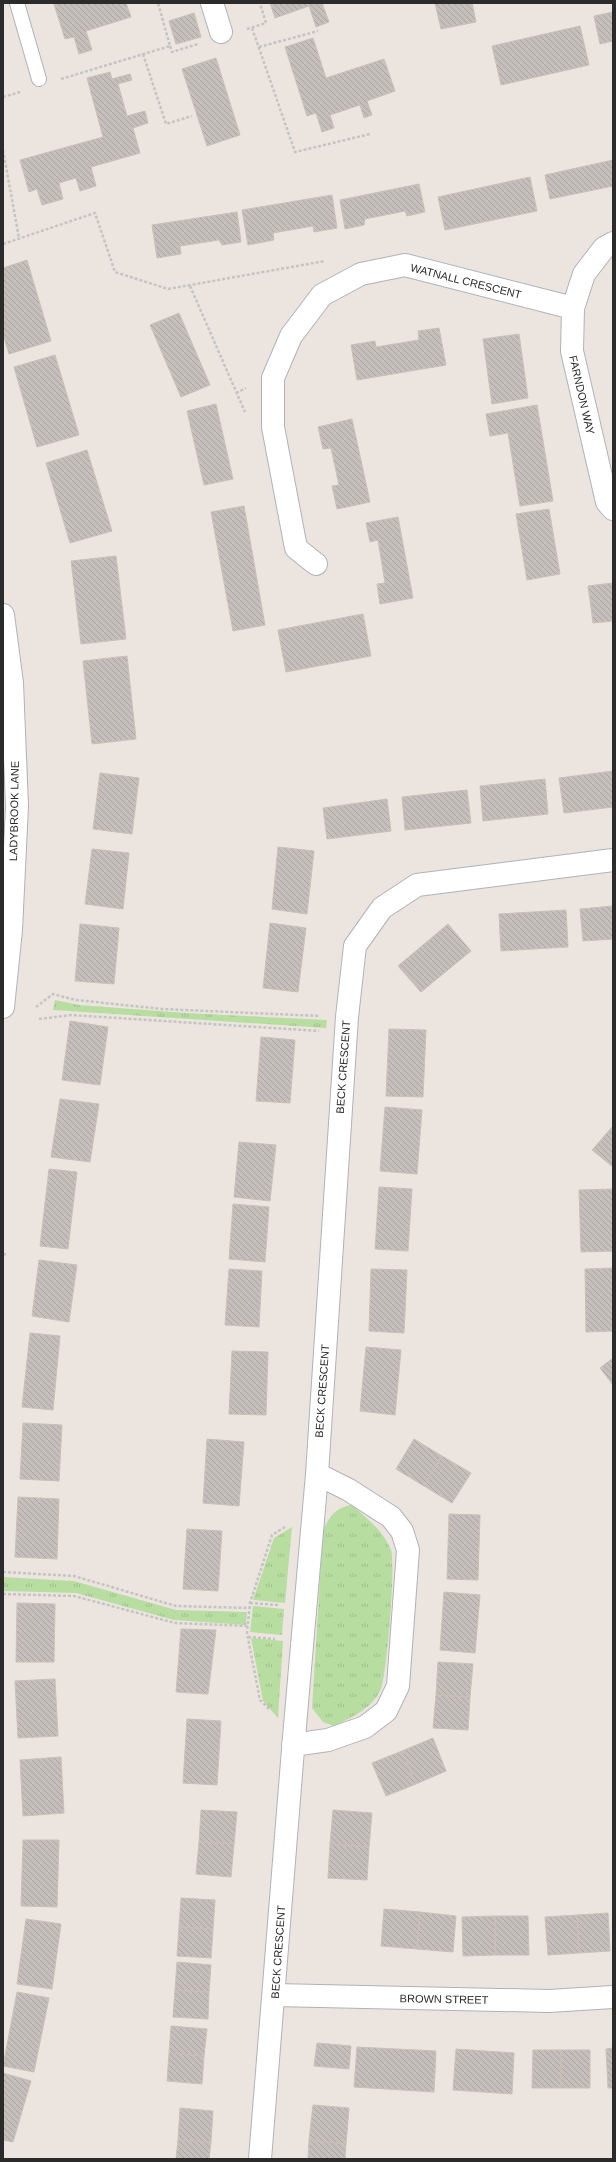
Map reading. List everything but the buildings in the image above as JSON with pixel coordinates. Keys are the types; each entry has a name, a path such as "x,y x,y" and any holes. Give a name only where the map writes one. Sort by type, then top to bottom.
{"street":[{"path":"212,3 221,32"},
{"name":"FARNDON WAY","path":"613,243 604,248 584,274 573,308 572,351 607,502 613,510"},
{"name":"WATNALL CRESCENT","path":"316,564 296,548 273,427 273,378 291,336 322,295 361,274 405,265 573,308"},
{"name":"LADYBROOK LANE","path":"3,615 12,683 17,806 11,930 3,1007"},
{"name":"BECK CRESCENT","path":"260,2159 275,1995 294,1741 317,1474 346,1025 355,946 382,908 417,885 613,860"},
{"path":"294,1741 328,1740 365,1727 386,1711 398,1686 408,1550 402,1531 391,1517 349,1490 317,1474"},
{"name":"BROWN STREET","path":"275,1995 549,2001 613,1997"}],"lane":[{"path":"17,3 39,79"}],"path":[{"path":"55,81 170,46 158,3"},
{"path":"252,28 295,152 370,134"},
{"path":"259,47 318,31"},
{"path":"143,54 166,124 192,116"},
{"path":"3,97 26,90"},
{"path":"3,150 20,238"},
{"path":"3,244 95,213 115,272 168,289 326,261"},
{"path":"190,286 246,414"},
{"path":"36,1007 53,994 76,1000 346,1025"},
{"path":"39,1019 71,1015 346,1025"},
{"path":"3,1254 8,1255"},
{"path":"294,1741 260,1700 248,1637 248,1626 250,1603 272,1535 313,1508"},
{"path":"3,1572 74,1576 176,1606 250,1608"},
{"path":"3,1594 74,1596 175,1623 248,1626"},
{"path":"250,1603 284,1606"},
{"path":"248,1637 280,1639"}],"green space":[{"path":"55,1000 79,1005 186,1013 327,1020 326,1028 53,1010"},
{"path":"352,1505 384,1536 391,1550 392,1576 390,1619 386,1663 381,1689 372,1702 361,1712 334,1726 323,1722 312,1708 323,1530 328,1520 334,1513 346,1506"},
{"path":"292,1527 285,1603 253,1600 274,1538"},
{"path":"3,1577 74,1581 176,1610 247,1612 246,1625 174,1620 76,1593 3,1591"},
{"path":"253,1606 284,1609 282,1635 250,1632"},
{"path":"251,1638 283,1641 278,1718 263,1701"}]}
